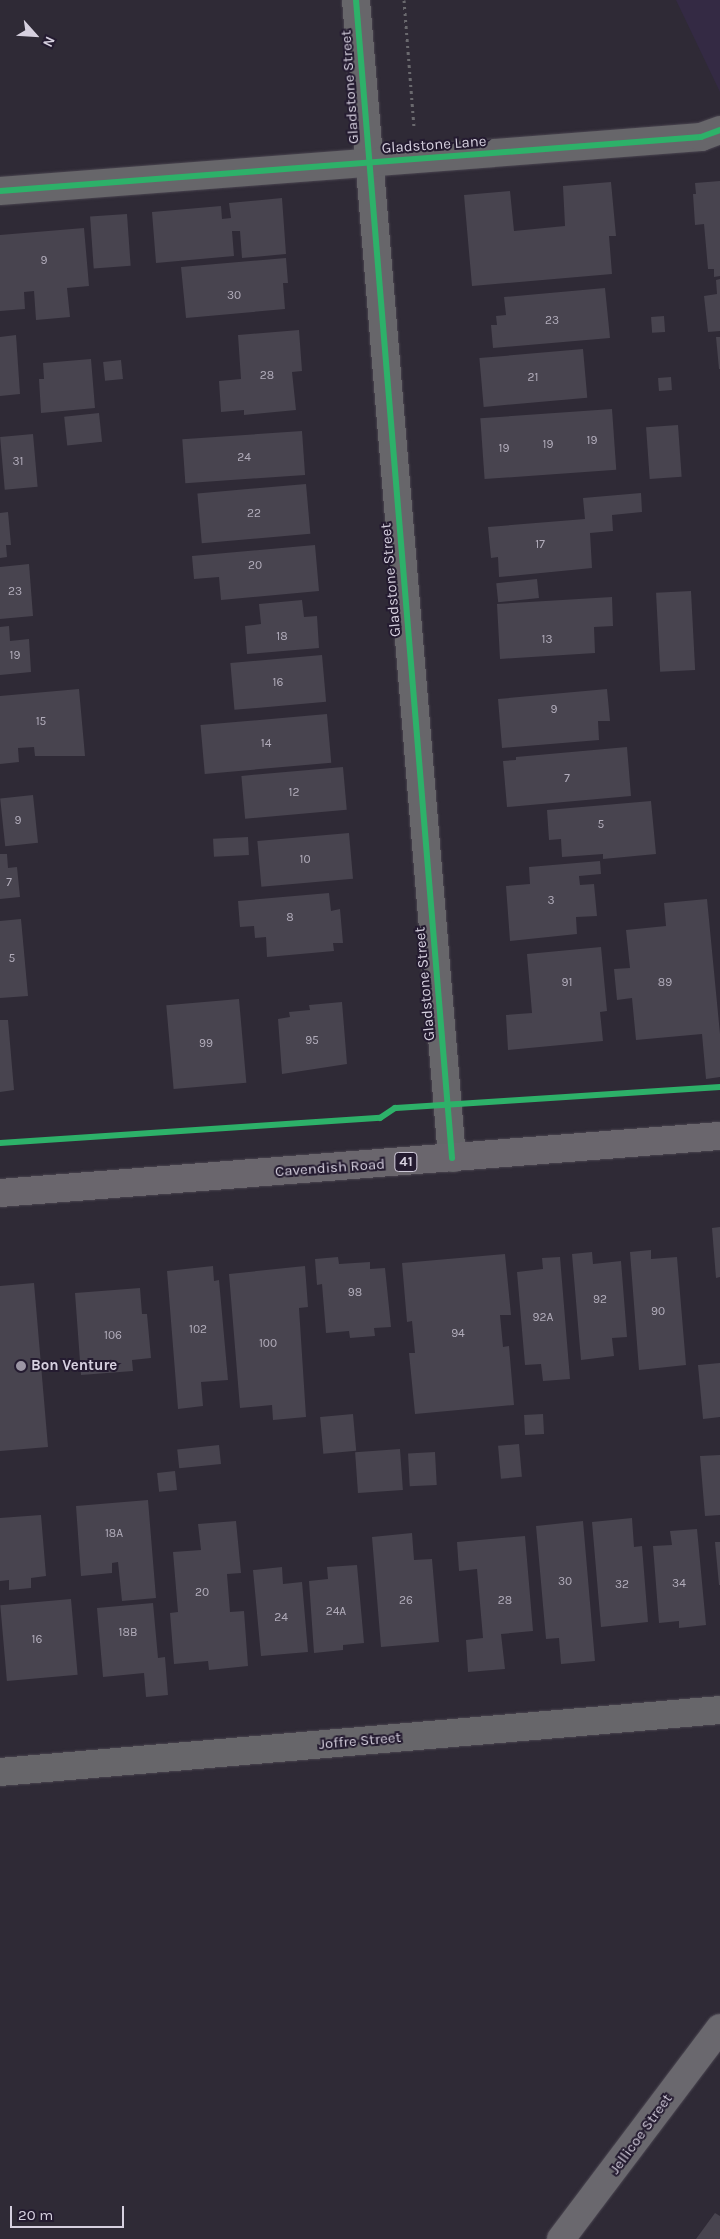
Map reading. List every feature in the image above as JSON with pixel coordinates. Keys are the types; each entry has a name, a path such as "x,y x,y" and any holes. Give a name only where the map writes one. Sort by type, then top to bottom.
{"main road":[{"name":"Cavendish Road","path":"0,1193 720,1136"}],"street":[{"name":"Gladstone Street","path":"356,0 452,1158"},
{"name":"Gladstone Lane","path":"0,191 693,137 720,130"},
{"name":"Joffre Street","path":"0,1772 720,1710"},
{"name":"Jellicoe Street","path":"561,2239 720,2028"}],"path":[{"path":"404,0 415,129"}],"shaded area":[{"path":"676,0 720,0 720,92"}],"building":[{"path":"720,181 720,276 714,277 714,269 708,269 704,224 695,225 693,194 696,194 695,183"},
{"path":"611,182 616,236 609,236 612,274 472,286 464,195 510,191 514,231 565,226 563,186"},
{"path":"282,198 286,254 242,258 240,231 232,231 234,256 156,263 152,212 221,206 222,219 231,218 229,203"},
{"path":"127,214 131,266 94,268 90,217"},
{"path":"84,228 89,286 67,288 70,317 36,320 34,291 24,292 25,309 0,311 0,235"},
{"path":"286,258 288,283 283,283 285,309 186,318 181,267"},
{"path":"720,279 720,331 708,332 704,296 717,294 716,280"},
{"path":"605,288 610,338 493,348 491,325 497,325 496,316 506,315 504,297"},
{"path":"664,316 665,332 652,333 651,317"},
{"path":"299,330 302,371 292,372 296,410 244,415 244,410 221,412 219,381 241,379 238,335"},
{"path":"16,335 20,394 0,396 0,337"},
{"path":"716,337 720,337 720,369 719,369"},
{"path":"583,349 587,398 484,407 479,358"},
{"path":"91,359 95,408 41,413 39,379 44,379 43,363"},
{"path":"121,360 123,379 105,381 103,362"},
{"path":"671,377 672,390 659,391 658,378"},
{"path":"612,409 616,470 485,479 480,418"},
{"path":"99,413 102,442 67,445 64,417"},
{"path":"678,425 682,477 650,479 646,427"},
{"path":"302,431 305,475 185,483 182,439"},
{"path":"33,434 38,487 5,490 0,437"},
{"path":"306,484 310,534 202,543 197,493"},
{"path":"641,493 642,512 612,515 613,531 590,533 592,568 499,577 498,557 491,558 488,527 585,519 583,498"},
{"path":"8,512 11,545 6,545 7,557 0,558 0,513"},
{"path":"315,545 319,591 221,600 219,577 194,579 192,556"},
{"path":"29,564 33,616 0,619 0,567"},
{"path":"537,579 539,598 498,602 496,583"},
{"path":"691,591 695,670 660,672 656,593"},
{"path":"612,597 613,626 594,627 595,653 500,659 497,604"},
{"path":"302,600 304,617 317,616 319,648 247,654 245,626 261,624 259,604"},
{"path":"9,626 10,641 29,639 31,672 0,675 0,627"},
{"path":"322,655 326,702 234,710 230,663"},
{"path":"79,689 85,756 35,756 34,747 18,748 19,762 0,764 0,696"},
{"path":"607,689 610,721 598,721 599,740 502,748 498,699"},
{"path":"327,714 331,763 205,774 200,725"},
{"path":"627,747 631,796 507,807 503,761 516,760 516,757"},
{"path":"343,767 347,810 245,819 241,776"},
{"path":"33,795 38,843 5,846 0,798"},
{"path":"651,801 656,854 603,859 603,854 562,857 561,839 549,840 547,810"},
{"path":"349,833 353,879 261,887 257,841"},
{"path":"248,837 249,855 214,857 213,839"},
{"path":"0,854 7,854 8,868 17,867 20,897 0,899"},
{"path":"600,861 601,874 579,876 580,885 594,884 597,916 576,917 577,934 510,941 506,886 530,884 529,867"},
{"path":"329,893 331,911 340,909 343,943 333,943 334,951 267,957 266,937 255,938 254,926 240,927 238,901"},
{"path":"707,899 720,1034 720,1077 706,1079 702,1034 636,1040 632,998 617,1000 614,969 630,968 626,930 666,926 664,903"},
{"path":"21,919 28,996 0,998 0,921"},
{"path":"601,947 607,1011 600,1012 603,1041 508,1050 506,1015 532,1013 527,954"},
{"path":"239,999 246,1083 174,1089 166,1005"},
{"path":"342,1002 347,1064 282,1074 278,1019 290,1017 289,1012 310,1010 309,1005"},
{"path":"0,1020 8,1020 14,1090 0,1092"},
{"path":"720,1227 720,1277 716,1278 712,1228"},
{"path":"651,1250 651,1259 677,1257 686,1365 639,1370 630,1252"},
{"path":"592,1252 593,1264 621,1261 627,1337 612,1338 614,1356 581,1360 572,1254"},
{"path":"505,1254 511,1315 500,1315 503,1347 509,1346 514,1405 415,1414 409,1353 415,1353 412,1321 407,1322 402,1263"},
{"path":"338,1257 339,1264 370,1262 370,1269 385,1268 391,1327 374,1328 375,1336 350,1338 349,1331 326,1333 322,1284 317,1285 315,1259"},
{"path":"560,1257 570,1379 543,1381 541,1364 525,1365 517,1272 543,1269 542,1258"},
{"path":"213,1266 214,1281 219,1280 228,1380 201,1382 203,1406 178,1409 167,1271"},
{"path":"305,1266 308,1307 299,1308 306,1417 273,1420 272,1405 240,1408 229,1274"},
{"name":"Bon Venture","path":"34,1283 48,1447 0,1451 0,1286"},
{"path":"140,1288 142,1314 147,1314 151,1358 132,1360 133,1371 81,1375 75,1293"},
{"path":"720,1363 720,1417 703,1419 698,1365"},
{"path":"353,1414 356,1451 323,1454 320,1417"},
{"path":"543,1414 544,1434 525,1435 524,1415"},
{"path":"519,1444 522,1477 501,1479 498,1446"},
{"path":"219,1445 221,1464 179,1468 177,1449"},
{"path":"400,1449 403,1490 358,1493 355,1452"},
{"path":"435,1452 437,1485 410,1486 408,1453"},
{"path":"720,1455 720,1515 705,1516 700,1456"},
{"path":"175,1471 177,1490 159,1492 157,1473"},
{"path":"148,1500 156,1598 122,1601 118,1562 112,1563 112,1573 81,1576 76,1506"},
{"path":"41,1515 46,1576 31,1578 31,1588 9,1590 9,1580 0,1581 0,1518"},
{"path":"632,1518 634,1547 642,1546 648,1622 601,1627 592,1522"},
{"path":"236,1521 241,1573 227,1574 230,1612 244,1611 248,1666 209,1670 208,1661 174,1664 170,1613 178,1612 173,1552 201,1550 198,1524"},
{"path":"583,1521 595,1661 561,1664 559,1638 546,1639 536,1526"},
{"path":"697,1529 706,1625 679,1628 679,1621 659,1623 653,1546 672,1545 670,1531"},
{"path":"412,1533 414,1560 432,1559 439,1642 381,1647 372,1537"},
{"path":"525,1536 533,1631 501,1634 505,1669 468,1672 466,1640 483,1638 477,1569 459,1571 457,1542"},
{"path":"715,1542 720,1542 720,1585 719,1585"},
{"path":"357,1565 364,1643 343,1645 343,1650 314,1653 309,1581 328,1579 327,1567"},
{"path":"282,1567 283,1584 302,1582 308,1652 261,1656 253,1570"},
{"path":"71,1599 78,1675 7,1681 0,1605"},
{"path":"153,1603 158,1658 165,1657 168,1695 146,1697 144,1673 103,1677 97,1608"},
{"path":"715,2213 720,2216 720,2239 696,2239"}],"cycle path":[{"path":"356,0 452,1158"},
{"path":"0,191 701,137 720,130"},
{"path":"0,1143 380,1118 395,1108 720,1087"}],"place":[{"name":"Bon Venture","path":"21,1366"}]}
